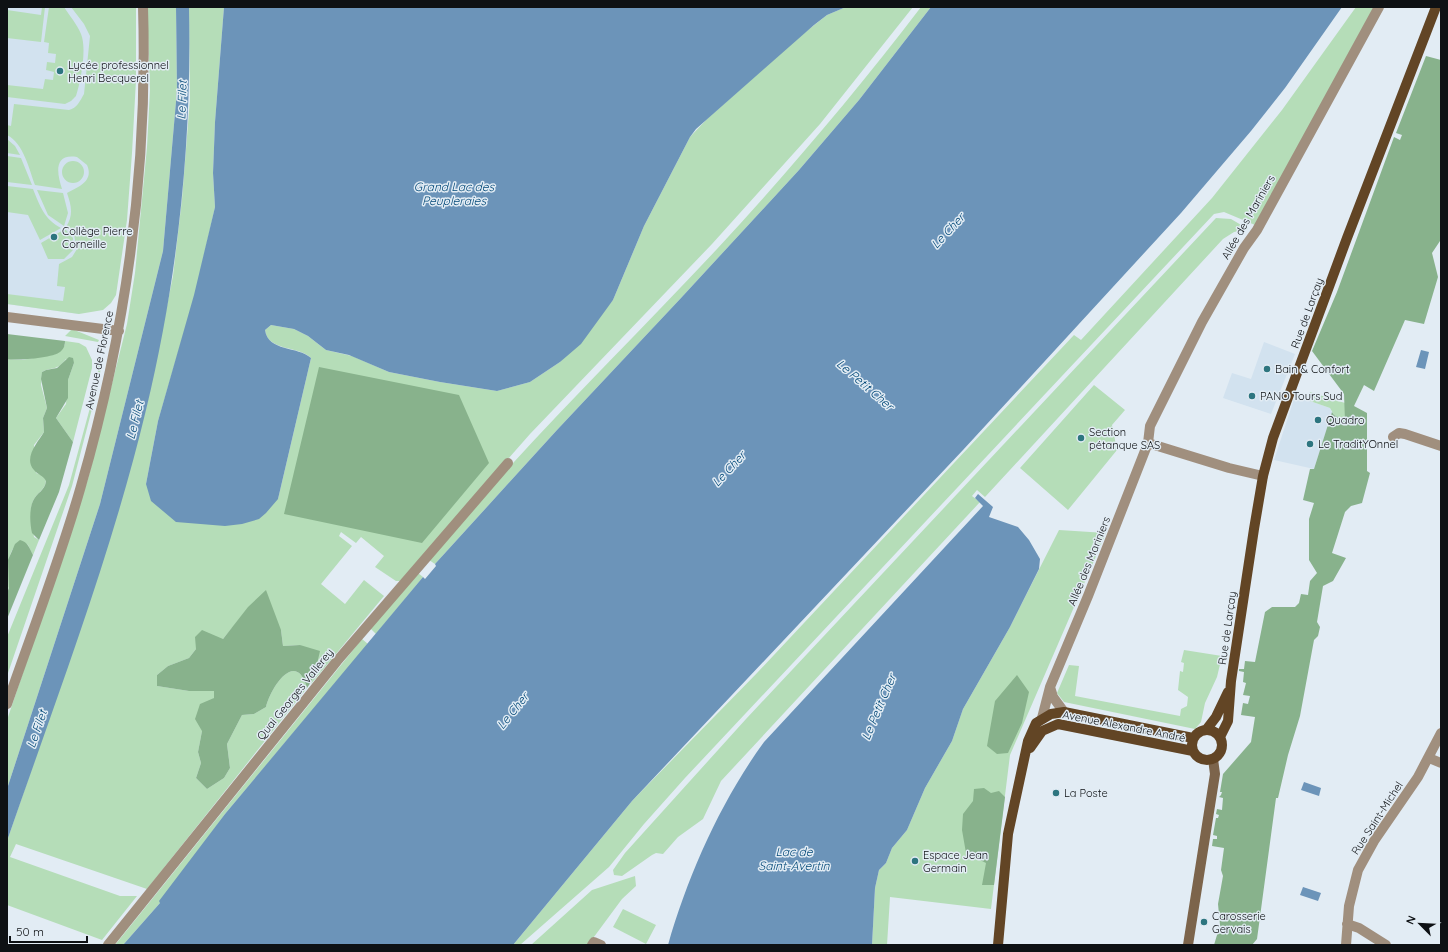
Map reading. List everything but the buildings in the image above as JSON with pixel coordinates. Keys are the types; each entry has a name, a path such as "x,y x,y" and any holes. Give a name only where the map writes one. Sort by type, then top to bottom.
{"main road":[{"name":"Rue de Larçay","path":"1230,684 1263,476 1273,438 1436,7"},
{"path":"1206,730 1216,717 1230,684"},
{"path":"1220,737 1228,721 1230,684"},
{"name":"Avenue Alexandre André","path":"1042,718 1051,714 1064,712 1193,738"},
{"path":"998,945 1008,834 1032,729 1042,718"},
{"name":"Avenue Alexandre André","path":"1025,757 1036,737 1048,727 1058,724 1193,751"},
{"path":"1212,730 1220,737 1222,747 1213,759 1200,758 1193,751 1193,738 1201,731 1212,730"}],"street":[{"name":"Avenue de Florence","path":"7,704 81,487 103,403 118,331 138,184 143,104 143,7"},
{"name":"Allée des Mariniers","path":"1042,718 1050,687 1088,596 1148,443 1150,426 1202,322 1244,248 1257,230 1379,7"},
{"path":"7,317 118,331"},
{"path":"1393,437 1400,433 1441,446"},
{"path":"1148,443 1228,468 1263,476"},
{"name":"Quai Georges Vallerey","path":"108,945 337,661 508,462"},
{"path":"1050,687 1053,697 1064,712"},
{"name":"Rue Saint-Michel","path":"1346,945 1347,924 1353,889 1366,853 1414,783 1441,734"},
{"path":"1429,758 1441,763"},
{"path":"1188,945 1215,774 1213,759"},
{"path":"1347,924 1359,928 1386,945"},
{"path":"592,945 594,942 601,945"}],"shaded area":[{"path":"7,7 114,7 79,314 7,304"},
{"path":"1264,342 1295,354 1271,414 1223,398 1232,373 1251,379"},
{"path":"1295,396 1330,408 1332,412 1314,469 1274,460"}],"green space":[{"path":"42,7 45,7 41,42 7,38 7,10 41,15"},
{"path":"49,7 64,7 75,23 83,40 80,82 76,96 65,104 7,97 7,85 43,89 45,79 53,80 54,72 46,70 47,62 55,63 56,54 48,53 49,43 44,42"},
{"path":"71,7 136,7 136,80 132,153 127,220 116,295 111,303 103,310 79,314 7,304 7,294 63,301 65,287 57,286 59,264 72,257 77,249 74,235 66,227 69,223 71,214 71,206 67,193 80,186 87,179 89,171 87,165 77,157 64,158 60,161 58,171 62,189 35,185 22,151 18,144 7,135 7,125 11,126 14,104 69,110 80,102 84,94 90,36 84,24"},
{"path":"147,7 176,7 177,90 163,251 100,504 7,789 7,720 88,479 127,324 135,273 147,147 150,90"},
{"path":"189,7 224,7 215,122 213,173 215,207 195,295 158,421 146,484 278,499 311,358 299,351 277,345 272,342 267,337 265,330 271,325 294,329 308,336 326,350 352,356 389,372 497,391 530,382 560,362 613,300 644,226 690,137 707,119 799,37 827,15 846,7 913,7 820,124 712,244 530,434 400,581 396,581 375,567 384,556 361,537 356,543 341,532 339,536 352,546 321,584 345,604 364,580 384,596 311,684 316,666 300,645 283,646 281,630 232,628 222,640 196,649 189,658 168,666 157,675 157,686 189,691 214,691 214,698 202,731 198,752 201,763 196,778 207,789 224,778 230,768 227,744 242,715 254,714 266,707 278,682 284,675 291,672 297,672 302,677 307,688 147,889 16,844 10,857 120,896 137,896 102,940 7,905 7,841 100,569 146,409 173,276 182,199 190,99"},
{"path":"921,7 931,7 859,100 799,170 557,430 435,564 429,560 498,479 717,249 770,190 847,100"},
{"path":"1356,7 1374,7 1255,225 1224,212 1214,214 685,778 644,824 609,867 520,945 513,945 632,801 757,673 1074,335 1081,340 1212,198 1282,110"},
{"path":"1426,56 1441,60 1440,241 1432,253 1438,277 1424,324 1405,320 1374,391 1364,385 1354,406 1367,413 1367,471 1370,473 1362,503 1351,506 1345,512 1332,553 1346,558 1333,581 1323,586 1317,622 1320,627 1318,636 1314,640 1300,716 1288,755 1278,798 1276,798 1257,939 1252,945 1214,945 1220,925 1218,904 1223,876 1221,870 1224,848 1212,846 1213,839 1217,839 1217,836 1213,835 1216,818 1218,818 1219,815 1216,814 1217,809 1222,810 1223,798 1219,797 1222,792 1220,792 1223,774 1251,742 1255,717 1241,715 1243,703 1248,704 1250,696 1243,695 1246,683 1243,682 1244,672 1239,671 1239,669 1244,669 1245,661 1255,662 1265,612 1272,607 1295,607 1299,603 1301,594 1308,595 1310,581 1317,573 1309,560 1309,519 1314,503 1303,500 1310,469 1314,469 1332,412 1334,415 1345,421 1344,394 1312,351 1337,292 1394,137 1400,140 1402,135 1396,133"},
{"path":"7,139 15,146 20,155 7,153"},
{"path":"7,156 21,158 32,185 7,182"},
{"path":"73,161 81,164 84,172 81,180 73,183 65,180 62,172 65,164"},
{"path":"7,186 33,189 40,206 47,216 61,228 40,240 28,215 7,212"},
{"path":"37,190 63,193 68,213 64,226 48,215"},
{"path":"1216,218 1231,219 1248,229 1234,232 1223,239 985,497 977,490 972,496 980,502 721,781 703,819 678,837 663,854 656,853 652,855 622,876 614,875 613,870 625,853 746,719"},
{"path":"65,229 73,238 73,250 64,259 48,259 41,243"},
{"path":"72,329 99,340 98,342 65,336"},
{"path":"7,334 65,341 65,344 60,352 50,356 12,360 7,359"},
{"path":"65,341 79,343 86,347 92,360 92,368 73,442 56,418 66,404 68,380 74,363 66,359 59,366 42,372 41,385 47,408 43,418 44,432 34,445 36,473 42,475 46,480 43,489 33,501 31,509 34,537 39,540 33,555 28,545 20,541 14,547 9,560 10,580 7,593 7,359 22,360 56,354 65,345"},
{"path":"69,357 73,358 74,363 68,380 68,398 56,418 73,442 59,492 39,540 32,533 30,513 33,501 44,487 46,481 34,470 30,460 35,445 44,432 43,418 47,408 41,379 42,372 57,368"},
{"path":"102,358 99,382 72,486 7,676 7,637 69,485 97,382 99,359"},
{"path":"319,367 459,395 489,463 422,543 284,514"},
{"name":"Section pétanque SAS","path":"1094,385 1125,410 1112,425 1117,450 1068,510 1020,468"},
{"path":"1310,392 1345,403 1345,421 1334,415 1330,408 1307,400"},
{"path":"1059,530 1106,533 1010,755 991,909 890,897 887,945 872,945 875,888 879,870 886,863 892,848 907,830 925,788 952,741 963,709 1010,627"},
{"path":"20,540 27,544 33,555 7,619 7,593 9,588 8,560 15,544"},
{"path":"418,573 423,577 376,634 370,628"},
{"path":"266,590 281,630 283,646 300,645 320,651 315,670 312,680 307,688 302,677 297,672 291,672 284,675 273,690 266,707 254,714 242,715 227,744 230,768 224,778 207,789 196,778 201,763 198,752 202,731 195,719 200,704 214,698 214,691 189,691 157,686 157,675 168,666 189,658 196,649 195,637 202,630 223,639 248,607"},
{"path":"362,639 368,644 225,814 160,903 123,945 115,945"},
{"path":"1184,650 1222,656 1217,677 1205,703 1201,722 1195,729 1064,702 1057,693 1069,665 1079,666 1075,696 1180,716 1181,709 1187,706 1188,697 1178,690 1180,671 1183,672 1184,663 1181,662"},
{"path":"1017,675 1029,692 1022,723 1008,753 997,754 987,746 995,701"},
{"path":"984,788 991,793 999,791 1005,797 994,885 982,885 986,863 966,853 962,830 963,814 973,801 974,789"},
{"path":"635,876 636,886 622,899 588,945 531,945 592,890"},
{"path":"623,909 656,925 646,944 613,927"}],"water":[{"name":"Le Filet","path":"176,7 189,7 188,108 181,210 167,310 157,360 132,465 100,573 7,841 7,789 100,504 163,251 177,90"},
{"name":"Grand Lac des Peupleraies","path":"224,7 846,7 827,15 814,25 696,129 690,137 644,226 613,300 581,344 560,362 530,382 497,391 389,372 349,355 326,350 308,336 294,329 271,325 265,330 267,337 272,342 284,348 305,354 311,358 278,499 259,519 242,524 225,526 176,522 151,501 146,484 158,421 194,295 215,207 213,173 215,122"},
{"path":"931,7 1342,7 1285,88 1251,131 1181,213 963,450 632,801 513,945 123,945 160,903 159,901 225,814 423,577 425,579 436,566 435,564 557,430 799,170 859,100"},
{"path":"1421,350 1429,352 1425,369 1416,367"},
{"name":"Lac de Saint-Avertin","path":"978,494 993,507 989,517 1018,527 1029,540 1040,559 1039,569 1010,627 963,709 952,741 925,788 907,830 892,848 886,863 879,870 875,888 872,945 668,945 685,892 707,839 748,765 764,742 983,506 975,498"},
{"path":"1304,782 1321,788 1319,796 1301,790"},
{"path":"1303,887 1321,893 1318,901 1300,895"}],"place":[{"name":"Lycée professionnel Henri Becquerel","path":"60,71"},
{"name":"Collège Pierre Corneille","path":"54,237"},
{"name":"Bain & Confort","path":"1267,369"},
{"name":"PANO Tours Sud","path":"1252,396"},
{"name":"Quadro","path":"1318,420"},
{"name":"Section pétanque SAS","path":"1081,438"},
{"name":"Le TraditYOnnel","path":"1310,444"},
{"name":"La Poste","path":"1056,793"},
{"name":"Espace Jean Germain","path":"915,861"},
{"name":"Carosserie Gervais","path":"1204,922"}],"water label":[{"name":"Le Cher","path":"948,231"},
{"name":"Le Petit Cher","path":"865,385"},
{"name":"Le Cher","path":"729,469"},
{"name":"Le Petit Cher","path":"879,707"},
{"name":"Le Cher","path":"513,711"}]}
